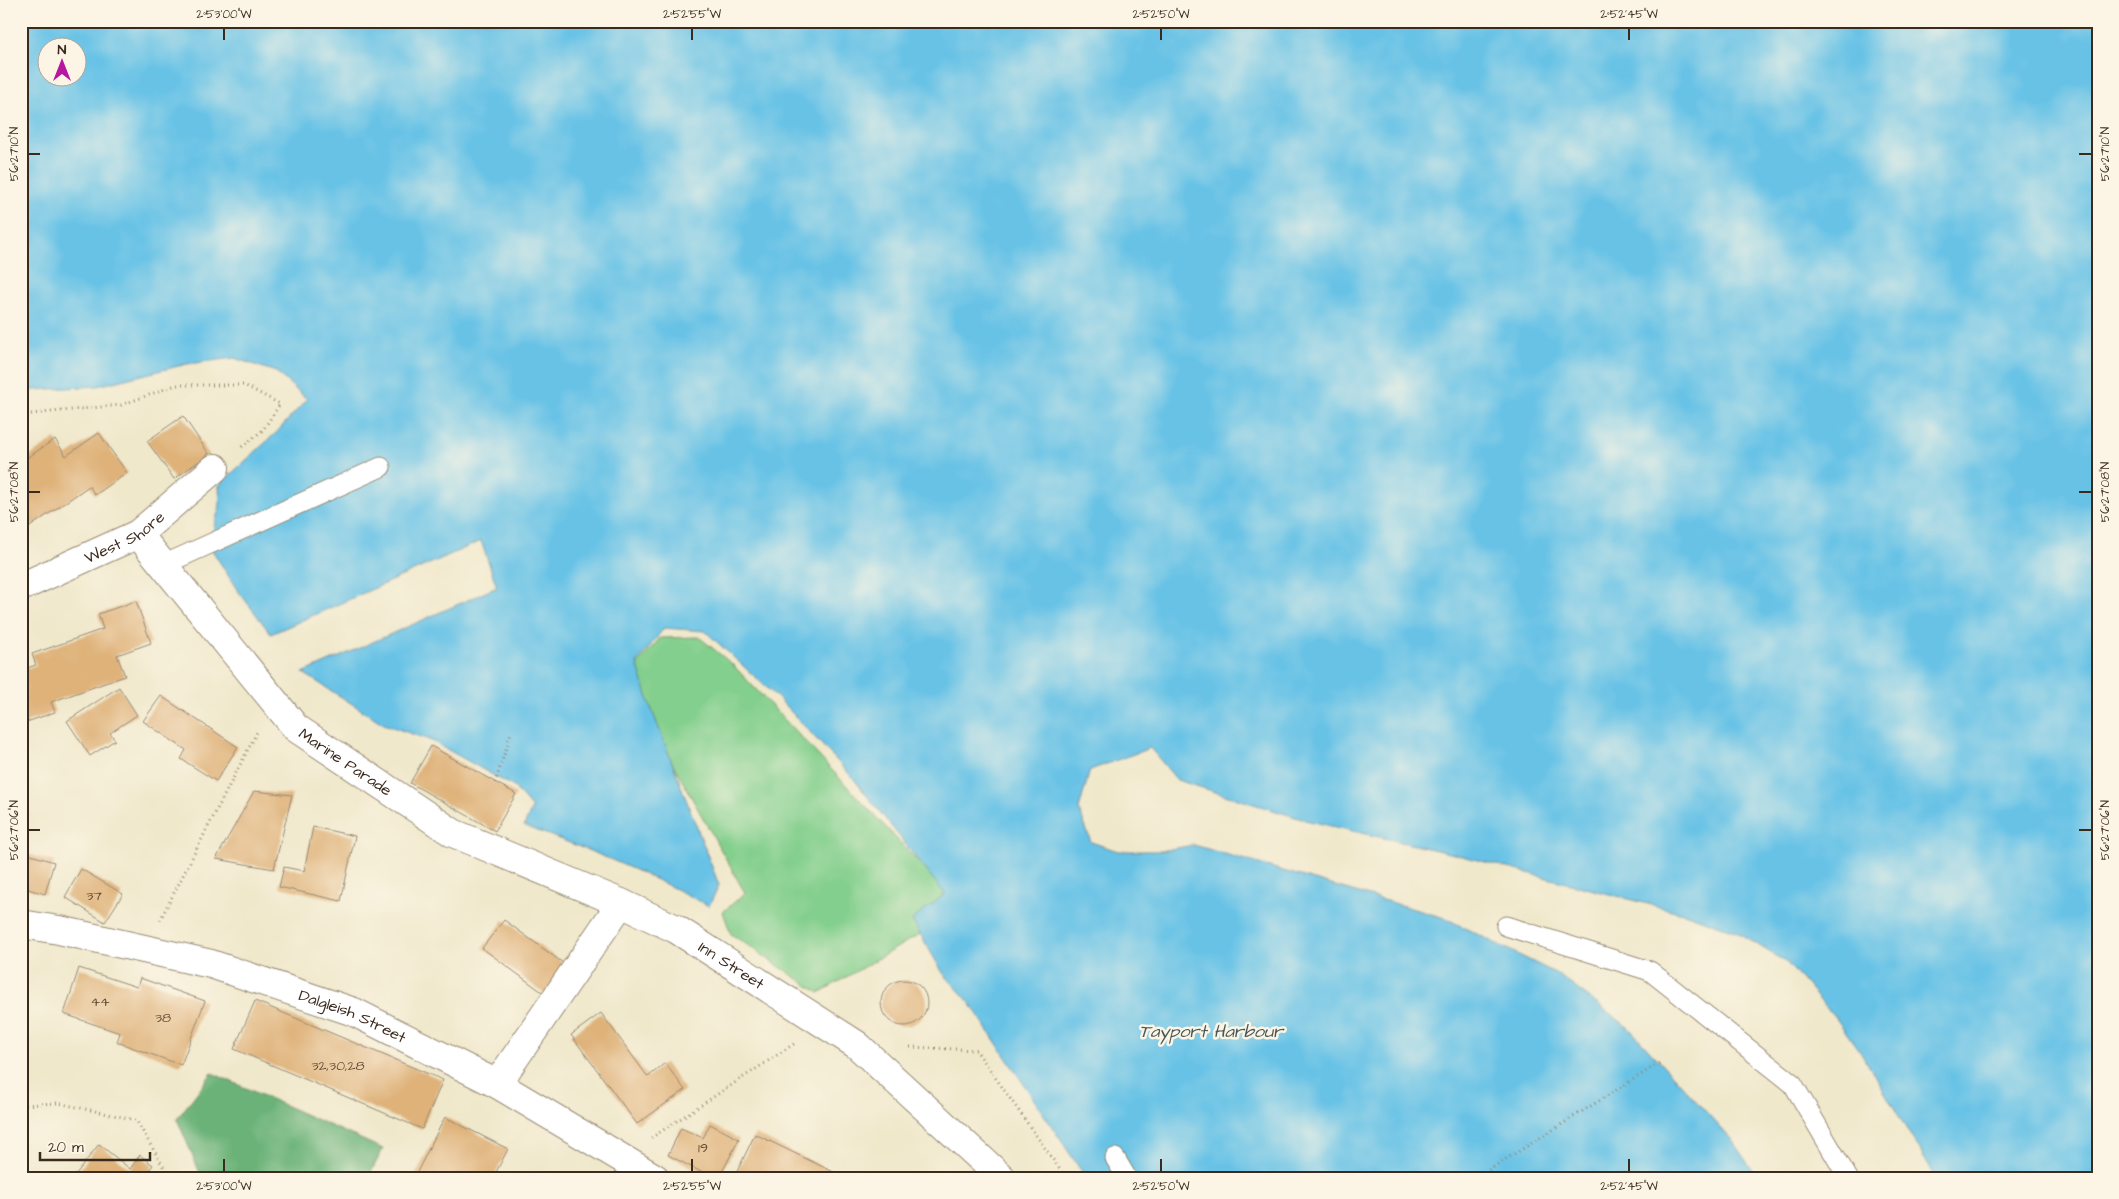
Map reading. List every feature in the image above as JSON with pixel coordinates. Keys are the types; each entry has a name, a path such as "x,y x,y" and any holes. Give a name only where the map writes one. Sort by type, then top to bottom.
{"street":[{"name":"West Shore","path":"21,587 138,534 215,468"},
{"name":"Marine Parade","path":"138,534 296,728 453,833 621,903"},
{"name":"Inn Street","path":"621,903 676,929 857,1045 1002,1178"},
{"path":"497,1084 621,903"},
{"name":"Dalgleish Street","path":"21,924 59,930 211,964 354,1012 497,1084 655,1178"}],"lane":[{"path":"163,565 381,467"},
{"path":"1506,926 1650,972 1793,1084 1848,1178"},
{"path":"1115,1158 1127,1178"}],"path":[{"path":"21,415 121,405 176,385 244,385 280,404 263,430 215,468"},
{"path":"145,950 273,700"},
{"path":"495,783 512,733"},
{"path":"621,1157 824,1024"},
{"path":"906,1047 976,1050 1066,1178"},
{"path":"1476,1178 1661,1062"},
{"path":"21,1105 58,1103 136,1120 170,1178"}],"green space":[{"path":"699,637 732,664 960,906 922,933 819,993 731,934 723,912 745,893 632,691 637,665 660,638"},
{"path":"212,1073 383,1149 368,1178 202,1178 177,1119"}],"water":[{"name":"Tayport Harbour","path":"21,21 2098,21 2098,1178 1936,1178 1863,1056 1838,1021 1787,963 1737,932 1687,914 1458,855 1305,820 1177,780 1150,748 1090,770 1079,809 1091,842 1118,851 1159,851 1194,845 1445,918 1557,974 1629,1028 1731,1139 1758,1178 1086,1178 970,1003 943,973 912,920 945,894 853,778 778,698 705,631 664,628 637,663 650,705 719,885 709,906 664,883 618,863 524,826 532,808 514,787 432,741 384,724 303,673 497,587 481,541 271,634 236,588 209,545 220,505 219,485 277,432 307,399 276,372 234,358 187,364 97,386 21,391"}],"building":[{"path":"183,416 209,454 174,479 147,441"},
{"path":"99,433 127,473 95,495 89,486 21,533 21,462 55,439 66,456"},
{"path":"136,601 151,643 117,655 125,676 51,702 55,712 21,724 21,670 36,665 32,654 103,629 98,614"},
{"path":"119,687 137,715 110,733 115,740 90,756 67,721"},
{"path":"161,696 238,747 216,781 181,759 186,750 143,721"},
{"path":"431,746 516,794 495,831 410,783"},
{"path":"254,791 292,795 274,869 216,859"},
{"path":"313,827 355,836 341,901 279,887 284,867 304,871"},
{"path":"21,852 54,862 45,894 21,887"},
{"path":"81,869 123,894 105,922 65,897"},
{"path":"504,920 570,968 549,997 482,948"},
{"path":"79,968 137,987 140,978 205,1001 181,1065 117,1042 120,1033 64,1014"},
{"path":"909,980 921,986 926,994 926,1012 921,1020 913,1025 899,1026 887,1020 882,1012 881,998 887,986 895,981"},
{"path":"255,1001 443,1080 422,1129 234,1049"},
{"path":"601,1013 648,1077 665,1063 685,1090 637,1124 571,1035"},
{"path":"445,1117 508,1149 493,1178 414,1178"},
{"path":"710,1124 739,1139 719,1178 713,1178 668,1155 681,1128 703,1138"},
{"path":"755,1134 846,1178 734,1178"},
{"path":"99,1144 130,1169 140,1155 153,1165 143,1178 73,1178"}]}
